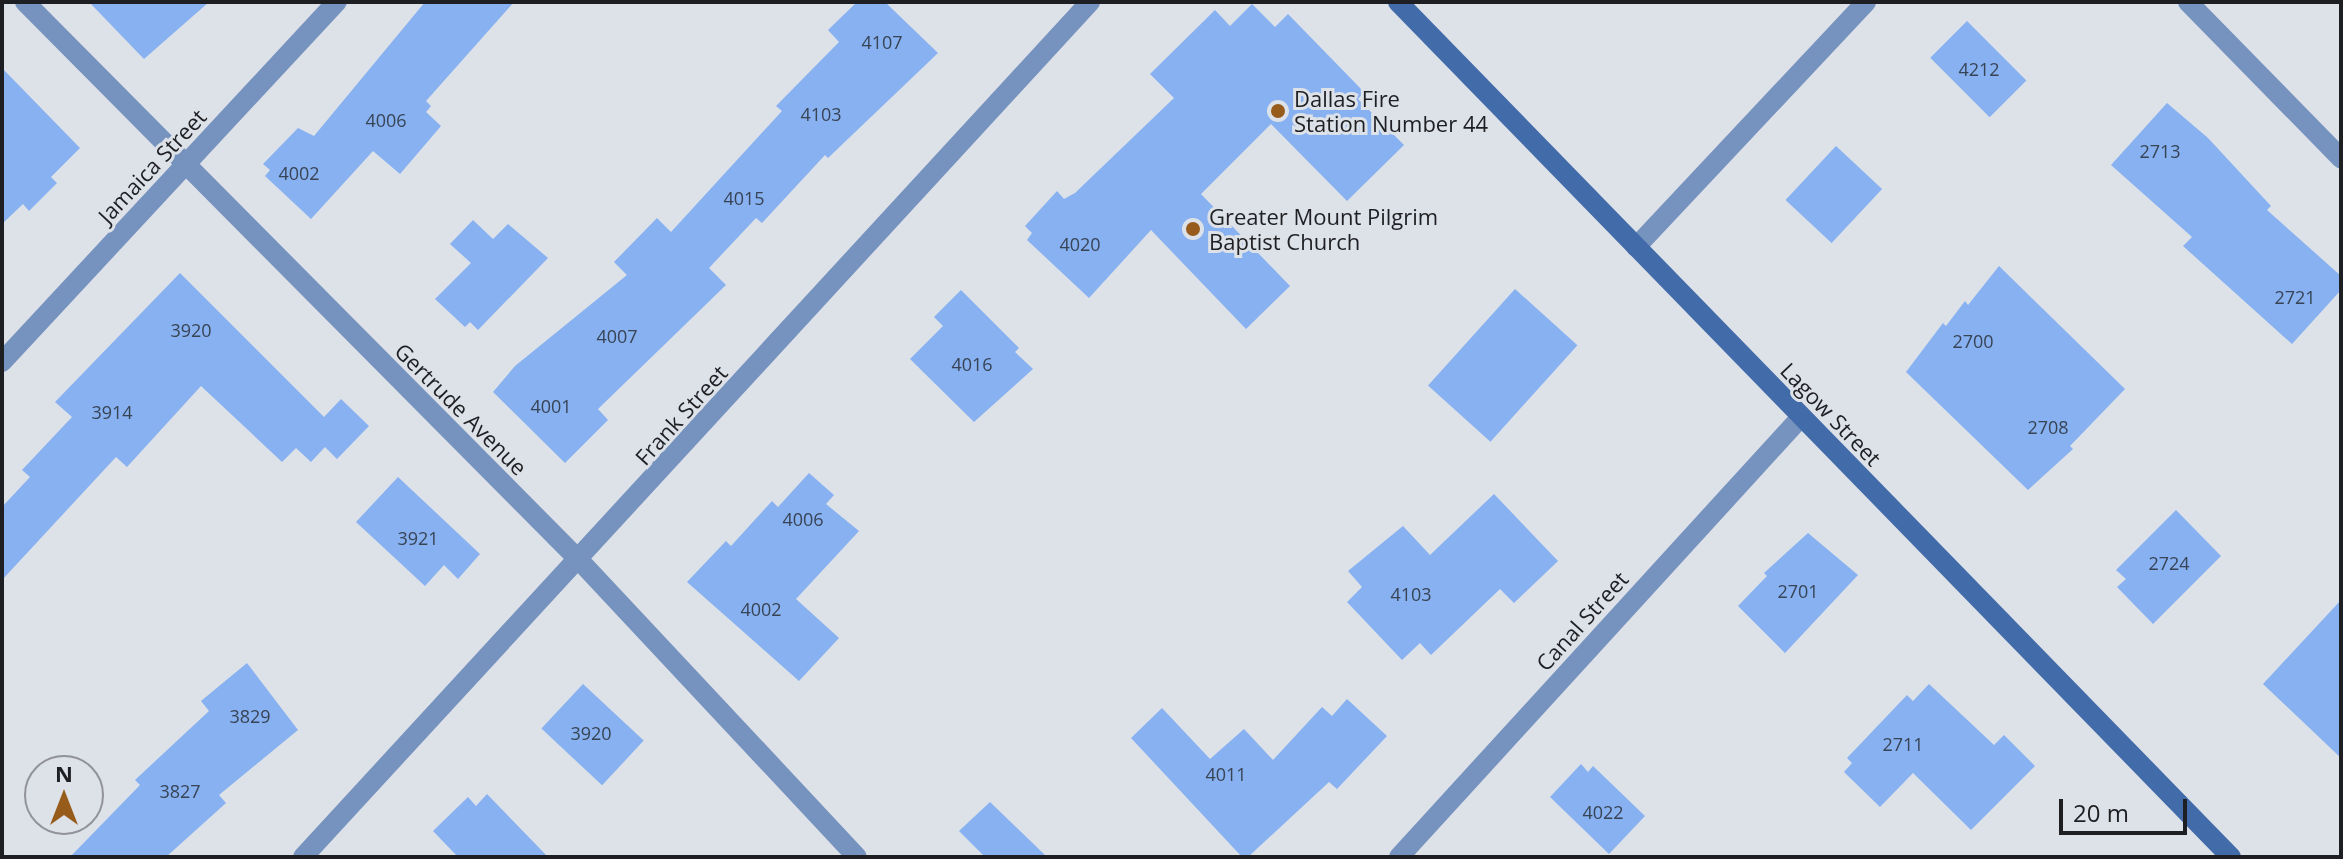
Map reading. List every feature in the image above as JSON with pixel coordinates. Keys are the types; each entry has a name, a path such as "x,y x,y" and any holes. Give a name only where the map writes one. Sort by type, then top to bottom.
{"street":[{"name":"Gertrude Avenue","path":"25,2 185,167 580,561 857,857"},
{"name":"Jamaica Street","path":"2,362 337,2"},
{"name":"Frank Street","path":"303,857 580,561 1090,2"},
{"name":"Lagow Street","path":"1398,2 2231,857"},
{"path":"1636,247 1866,2"},
{"path":"2188,2 2341,158"},
{"name":"Canal Street","path":"1399,857 1801,417"}],"building":[{"path":"89,2 209,2 144,59"},
{"path":"425,2 514,2 426,101 431,106 426,112 441,126 400,174 373,151 311,219 265,176 270,170 263,164 298,128 314,136"},
{"path":"857,2 885,2 938,53 828,158 825,155 762,223 756,218 709,268 726,285 598,409 608,420 565,463 493,392 515,366 627,275 614,262 657,218 671,232 782,111 776,106 839,42 828,30"},
{"path":"1252,4 1275,27 1288,14 1364,92 1358,99 1404,145 1347,201 1271,124 1201,194 1290,286 1246,329 1151,230 1089,298 1027,240 1032,233 1025,226 1057,191 1064,199 1075,193 1174,98 1150,74 1215,10 1230,26"},
{"path":"1967,21 2026,80 1990,117 1930,58"},
{"path":"2,68 80,148 51,177 57,183 29,211 23,204 2,224"},
{"path":"2167,103 2208,138 2271,206 2267,210 2341,276 2341,290 2292,344 2183,246 2192,237 2111,165"},
{"path":"1836,146 1882,189 1832,243 1786,200"},
{"path":"473,220 493,239 508,224 548,258 478,330 470,322 465,327 435,299 471,263 450,244"},
{"path":"1999,266 2125,389 2070,446 2073,449 2028,490 1906,372 1943,323 1946,326 1965,301 1968,305"},
{"path":"180,273 324,417 341,399 369,426 337,459 325,447 311,462 296,448 282,462 201,386 127,467 116,457 2,580 2,507 30,477 22,470 72,417 55,402"},
{"path":"1515,289 1577,345 1490,442 1428,386"},
{"path":"961,290 1019,348 1015,352 1033,369 974,422 910,359 943,326 934,317"},
{"path":"809,473 834,495 826,504 859,531 796,599 839,638 799,681 687,582 726,541 731,546 772,501 778,507"},
{"path":"398,477 480,554 458,579 444,565 425,586 356,522"},
{"path":"1494,494 1558,561 1514,603 1500,589 1431,655 1420,643 1402,660 1347,602 1362,587 1348,571 1403,526 1430,555"},
{"path":"2176,510 2221,556 2153,624 2117,587 2126,579 2116,570"},
{"path":"1808,533 1858,575 1785,653 1738,606 1767,576 1764,573"},
{"path":"2341,600 2341,758 2263,684"},
{"path":"247,663 298,730 219,795 226,803 166,857 70,857 91,835 104,835 104,822 140,785 135,780 209,711 201,701"},
{"path":"583,684 644,741 602,785 541,729"},
{"path":"1929,684 1994,745 2004,735 2035,766 1971,830 1913,773 1880,807 1844,772 1852,763 1847,758 1907,695 1913,701"},
{"path":"1347,699 1387,736 1337,789 1329,782 1248,857 1242,857 1131,738 1162,708 1210,759 1244,729 1273,760 1322,707 1332,716"},
{"path":"1581,764 1588,772 1593,766 1645,816 1609,854 1550,797"},
{"path":"487,794 548,857 458,857 433,831 468,797 476,806"},
{"path":"990,802 1047,857 985,857 959,831"}],"place":[{"name":"Dallas Fire Station Number 44","path":"1278,111"},
{"name":"Greater Mount Pilgrim Baptist Church","path":"1193,229"}]}
